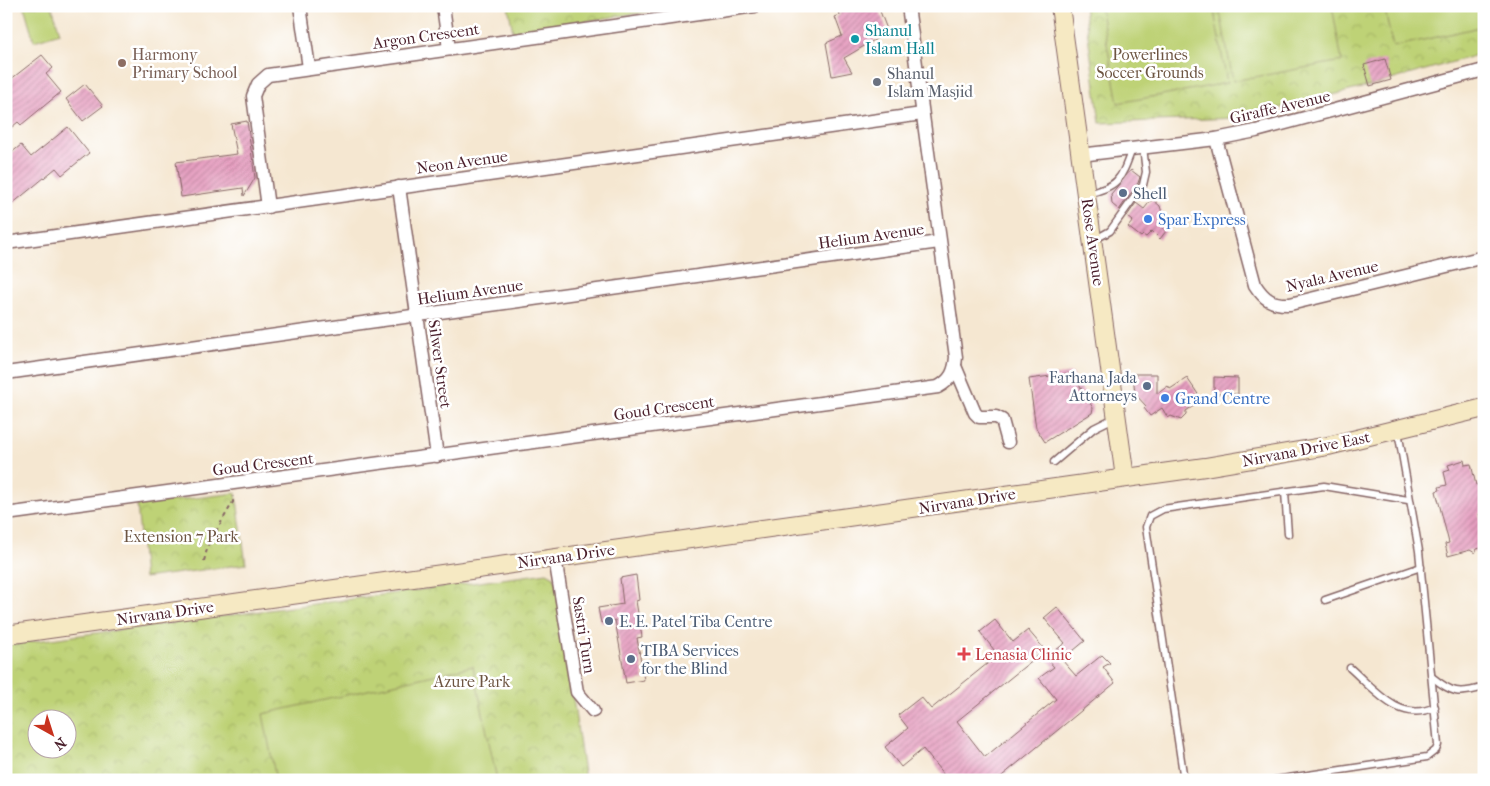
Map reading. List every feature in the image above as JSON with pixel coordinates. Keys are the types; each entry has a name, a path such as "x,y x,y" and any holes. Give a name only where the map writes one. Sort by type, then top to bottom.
{"main road":[{"name":"Rose Avenue","path":"1060,6 1125,478"},
{"name":"Nirvana Drive East","path":"1125,478 1328,446 1398,431 1484,408"},
{"name":"Nirvana Drive","path":"6,635 1125,478"}],"street":[{"path":"300,6 309,68"},
{"path":"443,6 449,49"},
{"name":"Argon Crescent","path":"268,207 254,102 254,90 262,79 268,76 309,68 755,6"},
{"path":"908,6 955,366 975,413 979,417 996,417 1002,420 1008,442"},
{"name":"Giraffe Avenue","path":"1080,155 1216,138 1287,124 1484,70"},
{"name":"Neon Avenue","path":"6,243 922,114"},
{"name":"Nyala Avenue","path":"1216,138 1255,285 1269,302 1279,305 1290,304 1484,257"},
{"name":"Silwer Street","path":"399,187 437,456"},
{"name":"Helium Avenue","path":"6,373 939,242"},
{"name":"Goud Crescent","path":"6,514 938,387 947,382 955,366"},
{"name":"Sastri Turn","path":"555,558 577,692 593,711"}],"lane":[{"path":"1086,194 1106,190 1112,186 1123,173 1138,148"},
{"path":"1092,240 1110,231 1143,185 1146,172 1138,148"},
{"path":"1054,462 1094,428 1118,417"},
{"path":"1275,780 1427,757 1436,750 1438,745 1421,567 1408,500 1398,431"},
{"path":"1184,780 1147,521 1150,516 1163,509 1324,486 1408,500"},
{"path":"1285,492 1288,534"},
{"path":"1325,600 1421,567"},
{"path":"1350,668 1395,708 1415,713 1435,707"},
{"path":"1432,677 1450,690 1460,692 1484,688"}],"path":[{"path":"204,561 208,545 233,502 234,484"}],"green space":[{"path":"24,6 52,6 60,33 34,41"},
{"path":"508,6 685,6 513,32"},
{"name":"Powerlines Soccer Grounds","path":"1084,6 1484,6 1484,53 1370,86 1238,118 1100,123"},
{"path":"1100,6 1213,6 1227,83 1118,103"},
{"path":"1219,6 1332,6 1342,61 1233,81"},
{"path":"1384,6 1484,6 1484,26 1393,47"},
{"name":"Extension 7 Park","path":"236,493 246,564 144,578 137,505"},
{"name":"Azure Park","path":"547,573 554,577 585,780 6,780 6,645"},
{"path":"473,666 497,780 276,780 263,714"}],"building":[{"name":"Shanul Islam Hall","path":"837,6 878,6 888,32 844,58 852,72 832,76 826,43 842,36 835,17 840,15"},
{"path":"42,55 53,68 46,74 61,92 21,125 18,122 6,132 6,83"},
{"path":"1385,59 1391,80 1370,86 1364,65"},
{"path":"85,84 103,106 83,121 66,99"},
{"path":"247,121 255,178 244,196 243,188 181,197 176,162 237,154 231,124"},
{"path":"68,127 89,153 62,175 56,168 6,209 6,157 21,145 31,157"},
{"path":"1131,170 1140,177 1138,183 1119,210 1112,204 1111,194"},
{"name":"Spar Express","path":"1152,199 1160,206 1163,216 1157,223 1166,231 1160,239 1152,231 1146,237 1143,235 1141,237 1128,227 1133,221 1127,216 1136,203 1144,209"},
{"path":"1072,373 1093,408 1092,413 1045,442 1036,428 1029,379"},
{"path":"1133,374 1157,374 1157,394 1168,386 1170,389 1187,378 1202,400 1186,411 1186,415 1181,420 1171,416 1168,418 1162,408 1150,416 1144,408 1146,406 1135,394"},
{"path":"1214,377 1238,378 1238,394 1214,394"},
{"path":"1464,460 1465,465 1471,464 1476,485 1484,483 1484,512 1479,514 1484,531 1484,547 1477,549 1475,553 1470,550 1448,556 1445,544 1449,543 1436,491 1440,490 1439,487 1447,485 1444,472 1450,470 1448,465"},
{"path":"636,575 639,600 636,601 642,637 637,638 644,680 626,683 615,620 601,623 598,608 623,604 620,578"},
{"path":"1057,607 1085,641 1062,660 1076,676 1102,655 1110,663 1103,667 1115,683 997,780 948,780 923,749 901,767 885,747 908,728 898,715 921,697 931,709 998,655 980,632 995,620 1013,642 1028,630 1045,650 957,721 985,757 1056,699 1039,678 1054,667 1046,658 1065,643 1044,618"}],"place":[{"name":"Shanul Islam Hall","path":"855,39"},
{"name":"Harmony Primary School","path":"122,63"},
{"name":"Shanul Islam Masjid","path":"877,82"},
{"name":"Shell","path":"1123,193"},
{"name":"Spar Express","path":"1148,219"},
{"name":"Farhana Jada Attorneys","path":"1147,386"},
{"name":"Grand Centre","path":"1165,398"},
{"name":"E. E. Patel Tiba Centre","path":"609,621"},
{"name":"Lenasia Clinic","path":"964,654"},
{"name":"TIBA Services for the Blind","path":"631,659"}]}
